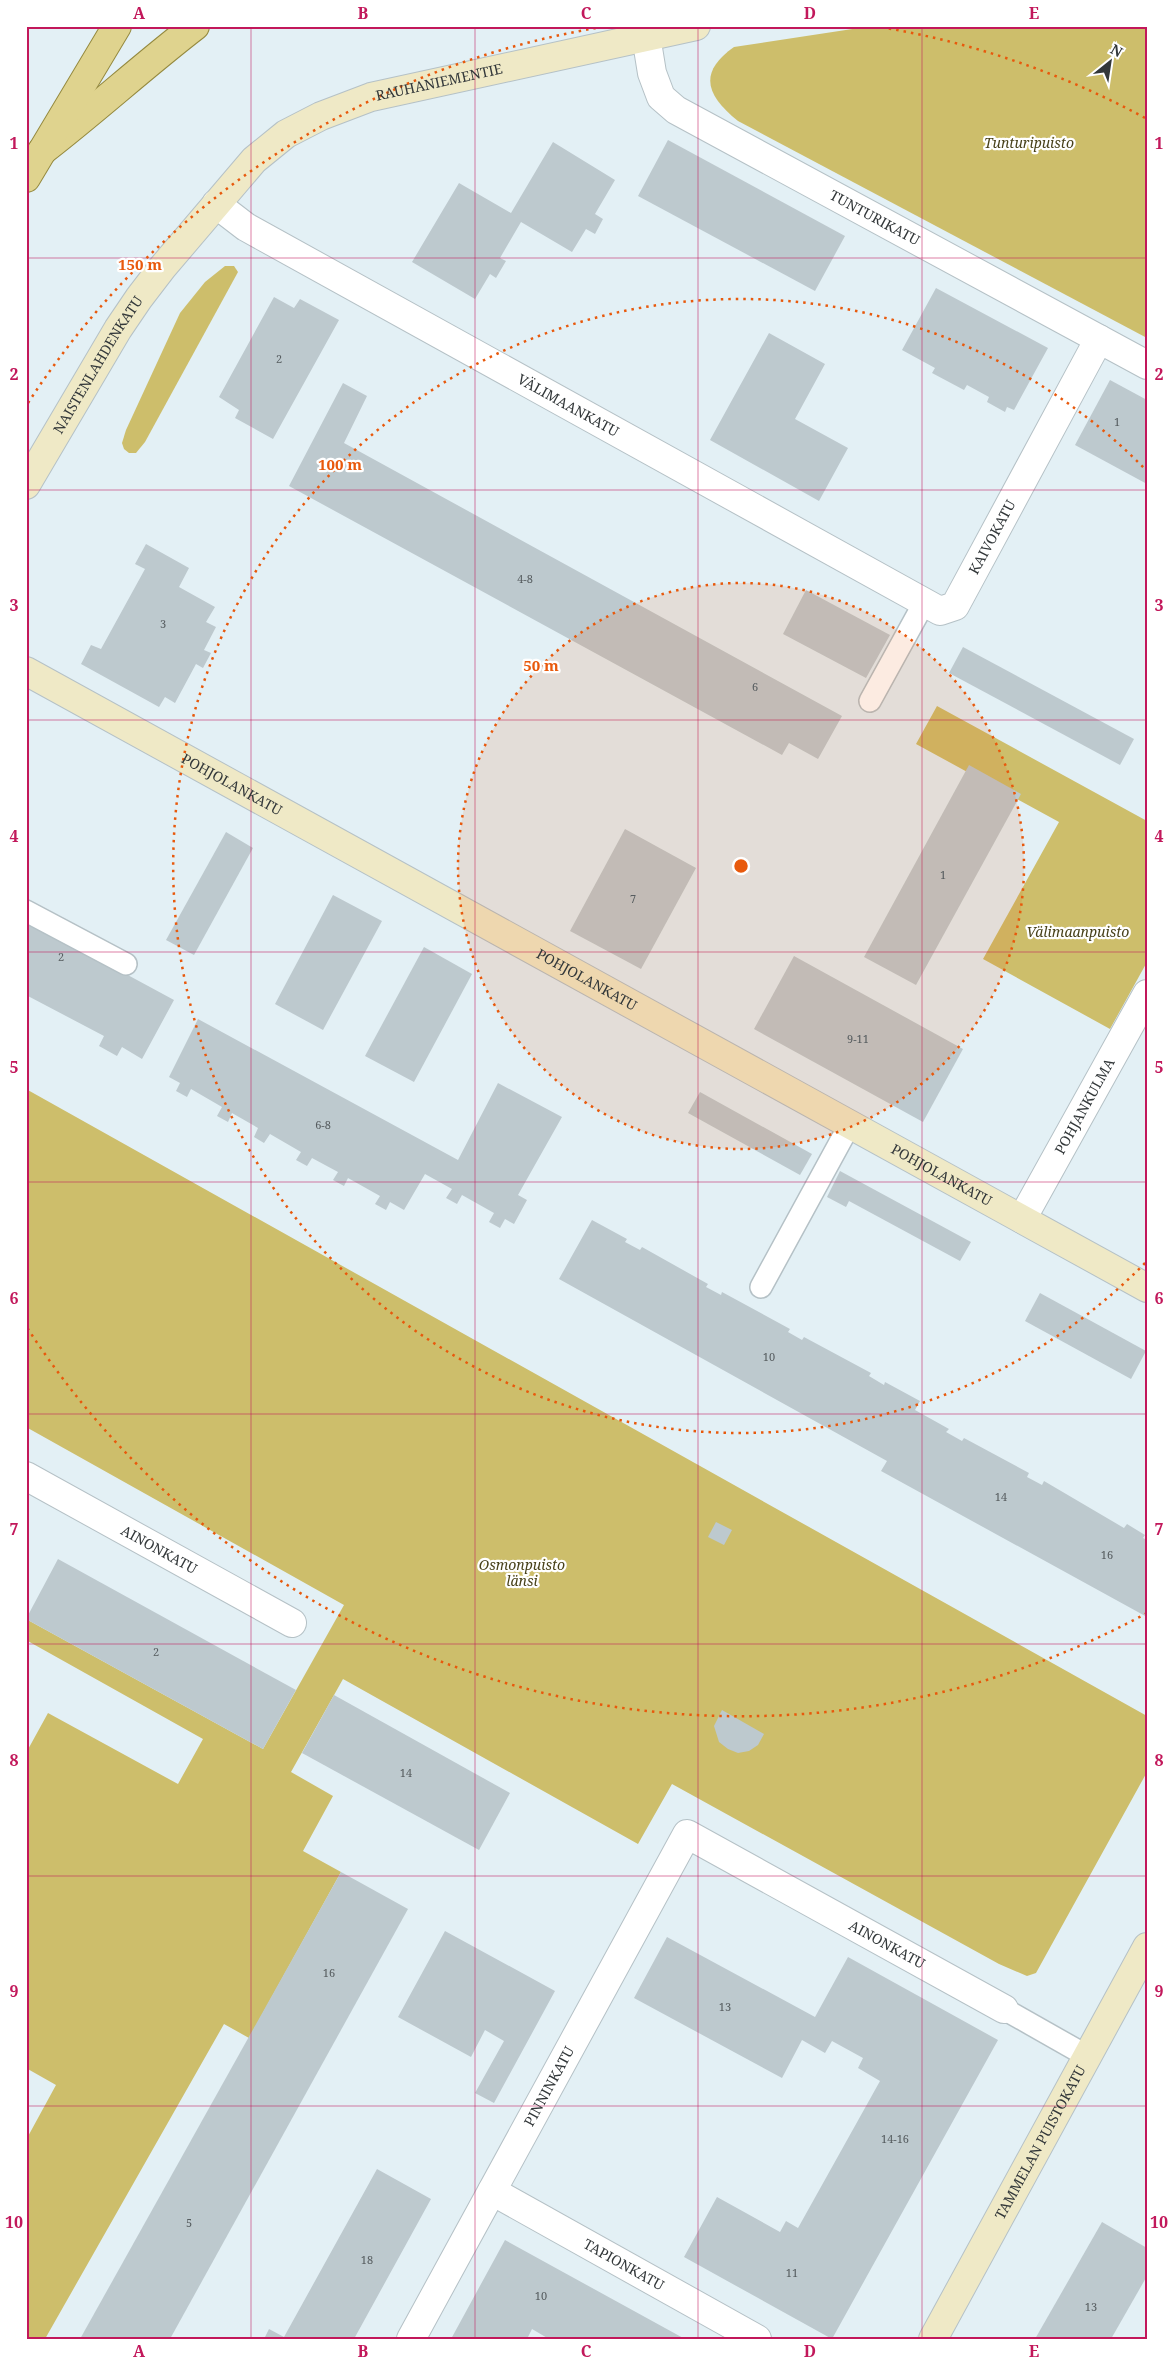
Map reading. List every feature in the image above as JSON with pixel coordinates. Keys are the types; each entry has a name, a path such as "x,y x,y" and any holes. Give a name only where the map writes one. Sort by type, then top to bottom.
{"main road":[{"path":"26,178 71,101 102,55 117,26"},
{"path":"42,151 93,112 132,76 196,26"},
{"name":"RAUHANIEMENTIE","path":"216,204 254,160 286,134 321,116 371,97 696,26"},
{"name":"NAISTENLAHDENKATU","path":"26,485 118,329 140,298 216,204"},
{"name":"POHJOLANKATU","path":"26,671 1147,1288"},
{"name":"TAMMELAN PUISTOKATU","path":"933,2339 1147,1947"}],"street":[{"name":"TUNTURIKATU","path":"646,36 652,73 661,98 676,110 1147,365"},
{"name":"VÄLIMAANKATU","path":"216,204 263,236 924,603"},
{"name":"KAIVOKATU","path":"924,603 940,611 955,606 1100,339"},
{"name":"POHJANKULMA","path":"1022,1219 1147,994"},
{"name":"AINONKATU","path":"26,1476 292,1622"},
{"name":"AINONKATU","path":"687,1834 1004,2008"},
{"name":"PINNINKATU","path":"410,2339 687,1834"},
{"name":"TAPIONKATU","path":"492,2192 757,2339"}],"lane":[{"path":"870,701 924,603"},
{"path":"26,911 126,964"},
{"path":"761,1287 850,1124"},
{"name":"AINONKATU","path":"1004,2008 1087,2056"}],"green space":[{"name":"Tunturipuisto","path":"872,26 1147,26 1147,338 738,121 727,112 713,93 711,75 715,66 734,47"},
{"path":"225,266 234,266 238,272 145,442 136,453 129,453 124,449 122,443 126,430 180,313 205,282"},
{"name":"Välimaanpuisto","path":"937,706 1147,821 1147,962 1110,1029 983,959 1059,822 916,744"},
{"name":"Osmonpuisto länsi","path":"26,1089 1147,1716 1147,1772 1036,1973 1027,1976 999,1964 672,1784 638,1844 343,1679 291,1772 333,1796 303,1851 341,1872 249,2038 224,2024 45,2339 26,2339 26,2140 56,2085 26,2068 26,1753 48,1713 178,1784 203,1739 26,1640 26,1619 263,1749 344,1605 26,1427"}],"building":[{"path":"668,140 845,236 815,291 638,196"},
{"path":"553,142 615,180 595,214 603,219 595,234 586,229 572,252 521,222 500,258 506,261 496,278 490,274 475,299 412,262 459,183 511,213"},
{"path":"936,288 1048,348 1014,410 1007,407 1005,412 987,402 989,397 967,385 964,390 932,373 935,368 902,350"},
{"path":"274,297 294,308 300,299 339,320 273,439 235,418 239,410 219,397"},
{"path":"769,333 825,364 795,419 848,448 819,501 710,440"},
{"path":"1110,380 1147,400 1147,484 1075,445"},
{"path":"343,383 367,396 344,443 842,716 818,759 789,743 782,755 289,486"},
{"path":"146,544 189,568 179,587 215,607 206,622 216,627 204,650 211,653 203,668 196,664 175,703 165,697 159,707 81,664 91,645 101,649 145,569 135,564"},
{"path":"806,590 890,635 866,678 783,634"},
{"path":"963,647 1134,739 1120,765 949,673"},
{"path":"969,765 1021,794 916,985 864,957"},
{"path":"625,829 696,868 641,969 570,931"},
{"path":"226,832 253,848 194,955 166,940"},
{"path":"333,895 382,921 323,1030 275,1004"},
{"path":"26,920 174,1000 142,1059 122,1047 117,1056 99,1046 104,1036 26,995"},
{"path":"424,947 472,974 414,1082 365,1056"},
{"path":"794,956 963,1049 923,1122 754,1029"},
{"path":"198,1019 458,1160 498,1083 562,1117 518,1195 527,1200 514,1224 505,1219 500,1228 489,1222 494,1213 462,1195 457,1204 446,1198 452,1189 425,1174 404,1210 390,1202 386,1210 375,1204 380,1196 348,1178 344,1186 333,1180 338,1172 312,1158 307,1166 296,1160 301,1152 270,1134 264,1143 254,1137 258,1128 232,1113 228,1122 217,1116 222,1107 191,1089 187,1097 176,1091 180,1083 169,1077"},
{"path":"700,1092 812,1154 800,1175 688,1113"},
{"path":"840,1171 971,1242 960,1261 849,1201 846,1207 827,1197"},
{"path":"592,1220 627,1239 625,1242 640,1250 642,1247 708,1284 706,1287 721,1295 722,1292 790,1329 788,1332 802,1340 804,1337 871,1373 869,1376 884,1385 885,1382 920,1401 915,1410 949,1429 946,1432 962,1441 964,1438 1029,1473 1027,1477 1042,1485 1044,1481 1124,1528 1127,1524 1145,1535 1143,1538 1147,1540 1147,1617 881,1471 887,1461 559,1279"},
{"path":"1040,1293 1146,1351 1131,1379 1025,1321"},
{"path":"716,1522 732,1530 724,1545 708,1537"},
{"path":"58,1559 296,1690 263,1749 26,1619"},
{"path":"334,1695 510,1793 479,1850 302,1753"},
{"path":"722,1710 764,1734 758,1745 749,1751 738,1753 728,1749 719,1742 714,1726"},
{"path":"341,1872 408,1909 170,2339 80,2339"},
{"path":"445,1931 555,1991 494,2103 475,2093 504,2041 485,2030 471,2057 398,2017"},
{"path":"667,1937 815,2017 848,1957 998,2040 832,2339 684,2257 717,2197 780,2232 786,2221 798,2228 880,2081 858,2068 863,2058 832,2041 825,2053 802,2040 782,2078 634,1998"},
{"path":"377,2169 431,2199 354,2339 264,2339 269,2329 284,2337"},
{"path":"1102,2222 1147,2248 1147,2276 1111,2339 1035,2339"},
{"path":"505,2240 685,2339 549,2339 532,2329 527,2339 451,2339"}]}
